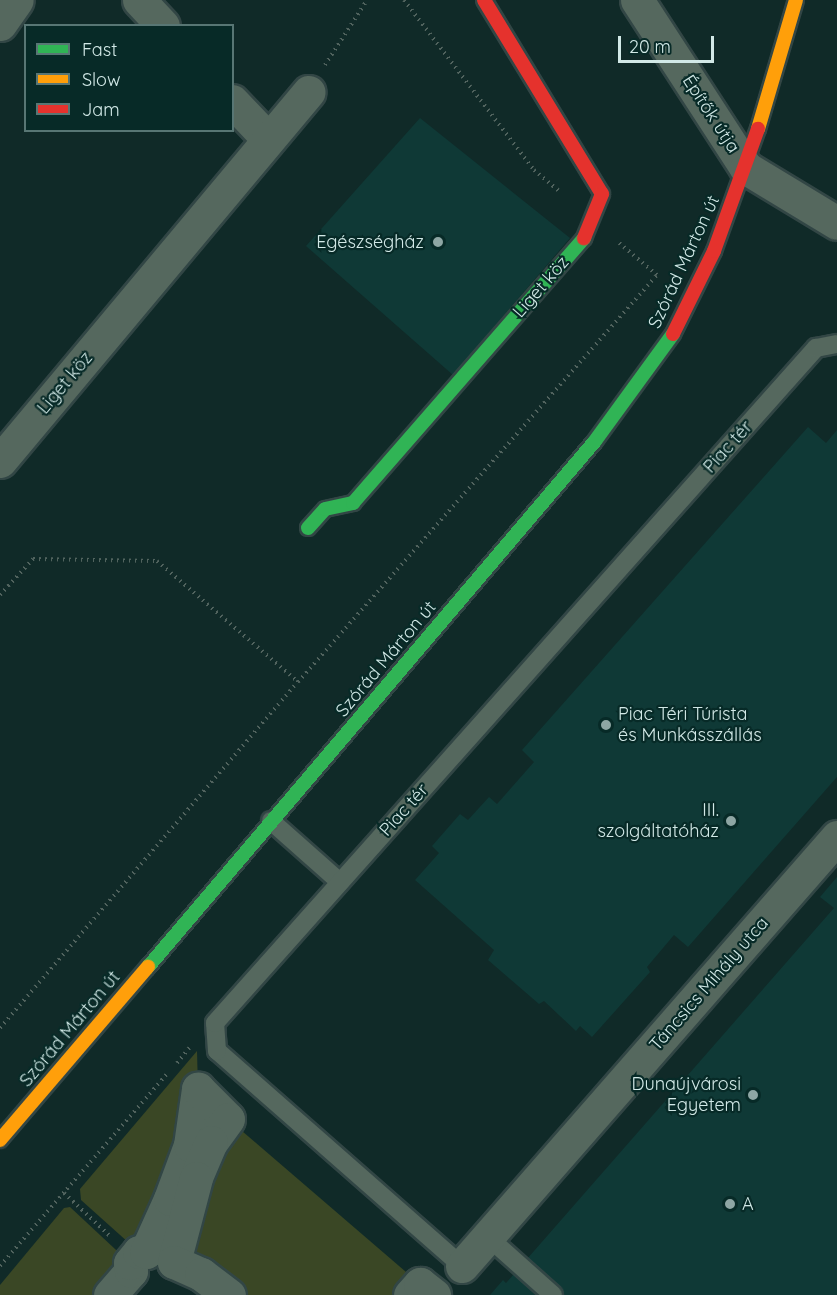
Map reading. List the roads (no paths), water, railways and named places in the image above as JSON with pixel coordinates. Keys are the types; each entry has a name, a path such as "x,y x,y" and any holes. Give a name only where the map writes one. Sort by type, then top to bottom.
{"street":[{"path":"0,24 17,0"},
{"path":"139,0 161,24"},
{"name":"Liget köz","path":"308,528 325,509 353,503 586,236 594,221 602,194 484,0"},
{"name":"Építők útja","path":"637,0 747,168"},
{"name":"Szórád Márton út","path":"0,1140 595,441 645,376 679,324 747,168 796,0"},
{"name":"Liget köz","path":"0,461 308,92"},
{"path":"234,103 268,139"},
{"path":"747,168 837,223"},
{"name":"Táncsics Mihály utca","path":"462,1266 837,837"},
{"path":"110,1295 131,1271 129,1263 139,1252 146,1252 170,1199 190,1145 198,1089 228,1119 211,1142 196,1178 174,1262 201,1274 229,1295"},
{"path":"410,1295 420,1284 434,1295"}],"lane":[{"name":"Piac tér","path":"462,1266 217,1051 215,1023 816,348 837,344"},
{"path":"271,821 340,882"},
{"path":"488,1237 553,1295"}],"place":[{"name":"Egészségház","path":"438,242"},
{"name":"Piac Téri Túrista és Munkásszállás","path":"606,725"},
{"name":"III. szolgáltatóház","path":"731,821"},
{"name":"Dunaújvárosi Egyetem","path":"753,1095"},
{"name":"A","path":"730,1204"}]}
